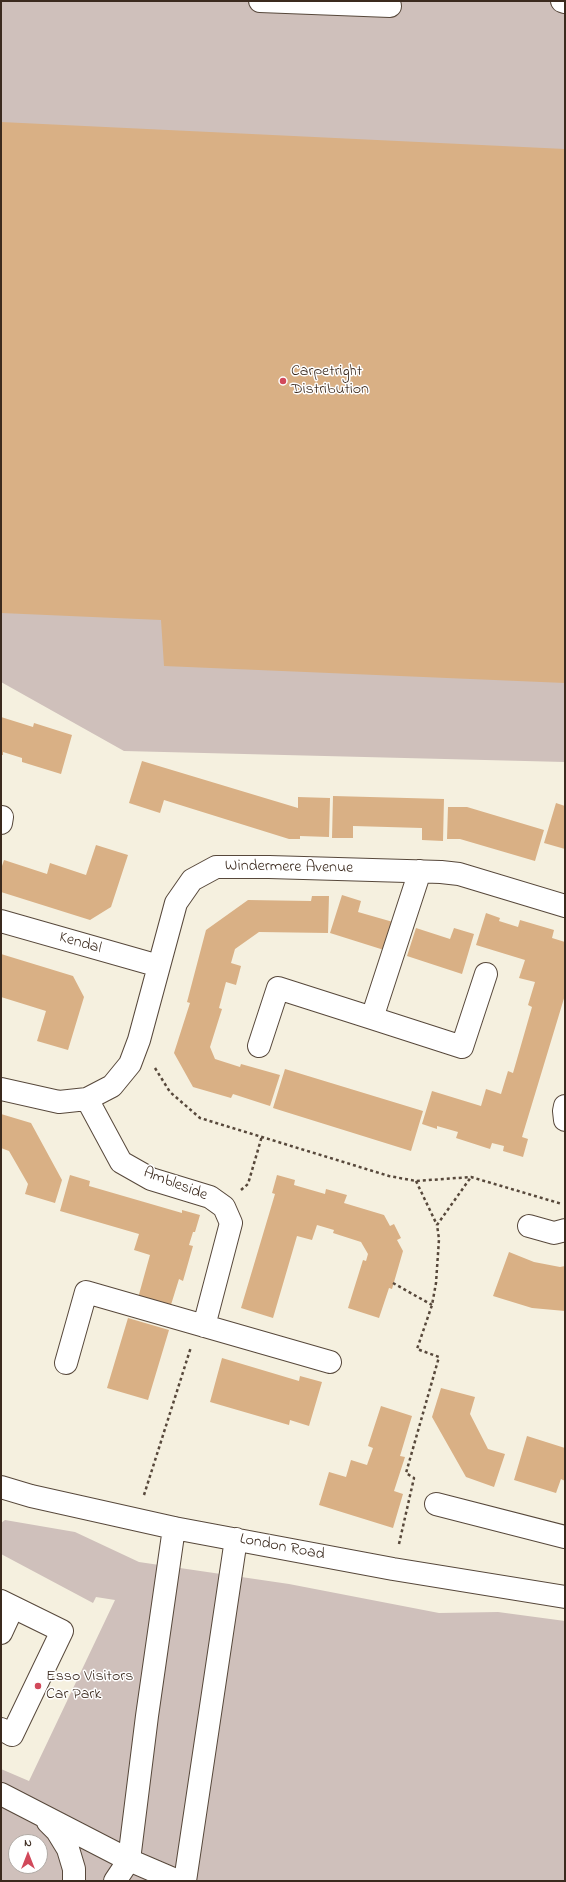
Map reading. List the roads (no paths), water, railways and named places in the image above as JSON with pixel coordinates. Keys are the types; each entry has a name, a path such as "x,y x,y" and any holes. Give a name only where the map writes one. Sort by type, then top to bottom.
{"street":[{"path":"260,1 390,6"},
{"name":"Windermere Avenue","path":"87,1099 112,1086 130,1064 139,1040 176,903 192,880 216,867 420,871 459,874 565,906"},
{"path":"372,1018 420,871"},
{"name":"Kendal","path":"1,921 159,966"},
{"path":"259,1046 278,988 462,1048 486,974"},
{"path":"1,1089 59,1102 87,1099"},
{"name":"Ambleside","path":"87,1099 121,1162 151,1179 210,1197 224,1207 231,1223 202,1325"},
{"path":"565,1106 565,1120"},
{"path":"529,1226 554,1233 565,1230"},
{"path":"66,1362 86,1292 330,1362"},
{"name":"London Road","path":"1,1487 31,1496 174,1528 393,1569 565,1597"},
{"path":"436,1504 565,1537"},
{"path":"115,1881 129,1860 147,1716 174,1528"},
{"path":"185,1881 236,1539"},
{"path":"1,1633 7,1604 62,1631 12,1735 1,1729"},
{"path":"1,1794 129,1860 178,1881"},
{"path":"39,1814 57,1831 68,1849 74,1869 74,1881"}],"place":[{"name":"Carpetright Distribution","path":"283,381"},
{"name":"Esso Visitors Car Park","path":"38,1686"}]}
